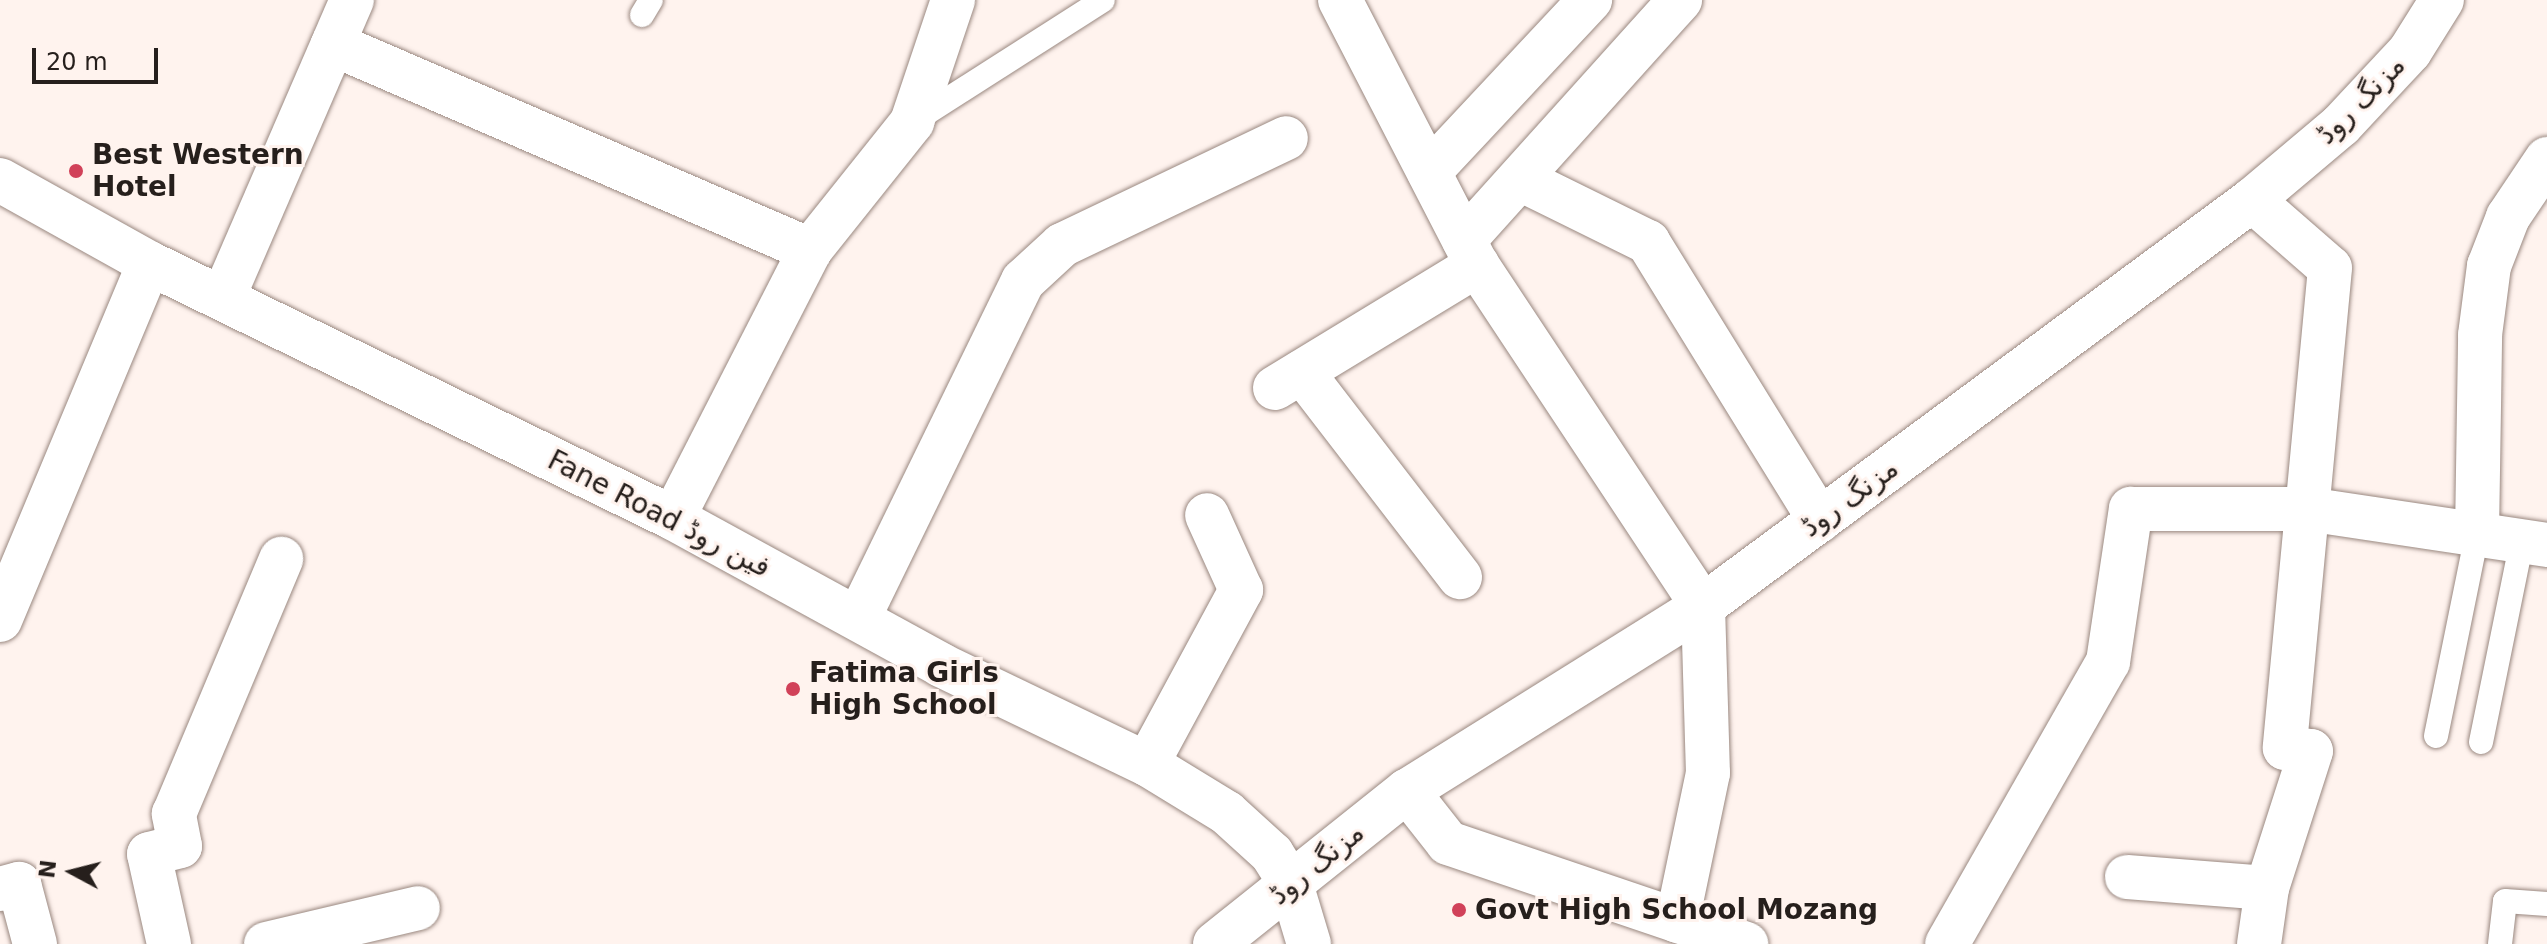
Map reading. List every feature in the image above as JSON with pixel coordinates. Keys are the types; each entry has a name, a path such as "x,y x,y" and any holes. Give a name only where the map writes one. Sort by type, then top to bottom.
{"street":[{"path":"223,298 352,0"},
{"path":"673,518 810,250 912,122 953,0"},
{"path":"1340,0 1470,253 1703,606 1708,773 1677,921"},
{"path":"1429,172 1590,0"},
{"path":"1460,577 1289,380 1470,253 1520,179 1680,0"},
{"name":"مزنگ روڈ","path":"1215,944 1407,791 1703,606 2252,200 2341,125 2410,51 2442,0"},
{"path":"333,44 810,250"},
{"path":"859,617 1023,281 1062,245 1286,138"},
{"path":"2477,534 2480,335 2489,266 2508,217 2547,159"},
{"path":"1520,179 1648,242 1820,520"},
{"name":"Fane Road فین روڈ","path":"0,180 149,263 673,518 859,617 941,665 1147,764 1227,813 1272,854 1291,884 1309,944"},
{"path":"2252,200 2330,268 2285,748 2311,751 2267,888 2259,944"},
{"path":"0,620 149,263"},
{"path":"1947,944 2108,662 2131,509 2307,509 2535,543"},
{"path":"1147,764 1241,590 1207,515"},
{"path":"169,944 149,854 180,846 174,814 281,559"},
{"path":"1407,791 1448,843 1746,944"},
{"path":"2127,877 2267,888"},
{"path":"0,889 19,884 35,944"},
{"path":"266,944 418,908"}],"lane":[{"path":"912,122 1103,0"},
{"path":"2436,736 2477,534"},
{"path":"2481,742 2535,543"},
{"path":"2500,944 2505,901 2547,904"}],"place":[{"name":"Best Western Hotel","path":"76,171"},
{"name":"Fatima Girls High School","path":"793,689"},
{"name":"Govt High School Mozang","path":"1459,910"}]}
